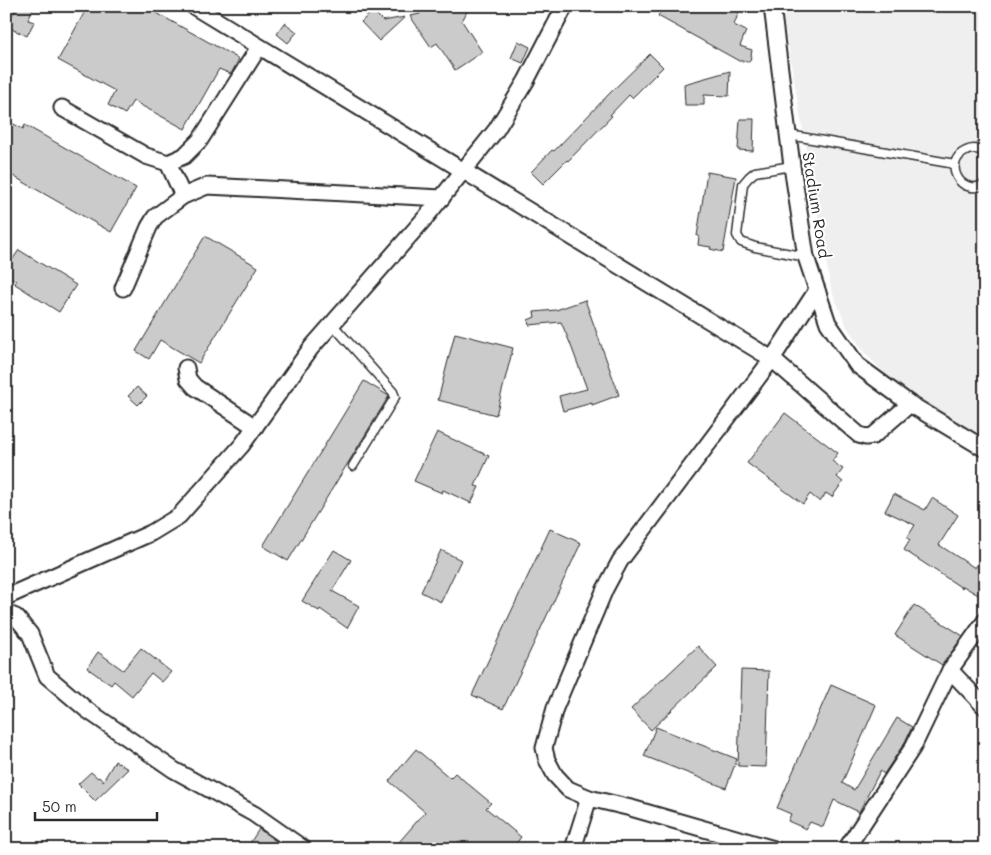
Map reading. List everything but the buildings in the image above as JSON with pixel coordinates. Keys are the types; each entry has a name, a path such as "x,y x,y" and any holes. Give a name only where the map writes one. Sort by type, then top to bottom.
{"street":[{"path":"193,6 772,359 855,432 866,437 876,435 910,404"},
{"path":"6,598 151,532 179,516 242,445 311,348 442,198 496,130 526,81 565,6"},
{"name":"Stadium Road","path":"772,6 792,166 806,258 828,323 857,364 910,404 985,449"},
{"path":"62,108 146,156 168,163 184,156 200,140 259,47"},
{"path":"168,163 183,196"},
{"path":"123,288 156,217 183,196 207,186 442,198"},
{"path":"774,849 589,798 568,789 555,775 547,760 544,748 555,708 605,589 620,561 772,359 817,290"},
{"path":"186,368 188,379 196,387 255,427"},
{"path":"6,612 16,617 30,634 47,676 87,710 174,770 254,814 304,849"},
{"path":"846,849 913,747 950,670 985,622"},
{"path":"950,670 985,707"},
{"path":"573,849 589,798"}],"lane":[{"path":"788,135 955,164"},
{"path":"985,152 975,149 968,150 958,158 955,164 957,178 961,183 973,188 985,184"},
{"path":"792,166 755,172 749,176 743,184 737,235 741,242 754,247 806,258"},
{"path":"332,324 393,392 395,397 353,466"}],"shaded area":[{"path":"781,6 985,6 985,437 909,399 864,352 847,327 831,289"}]}
